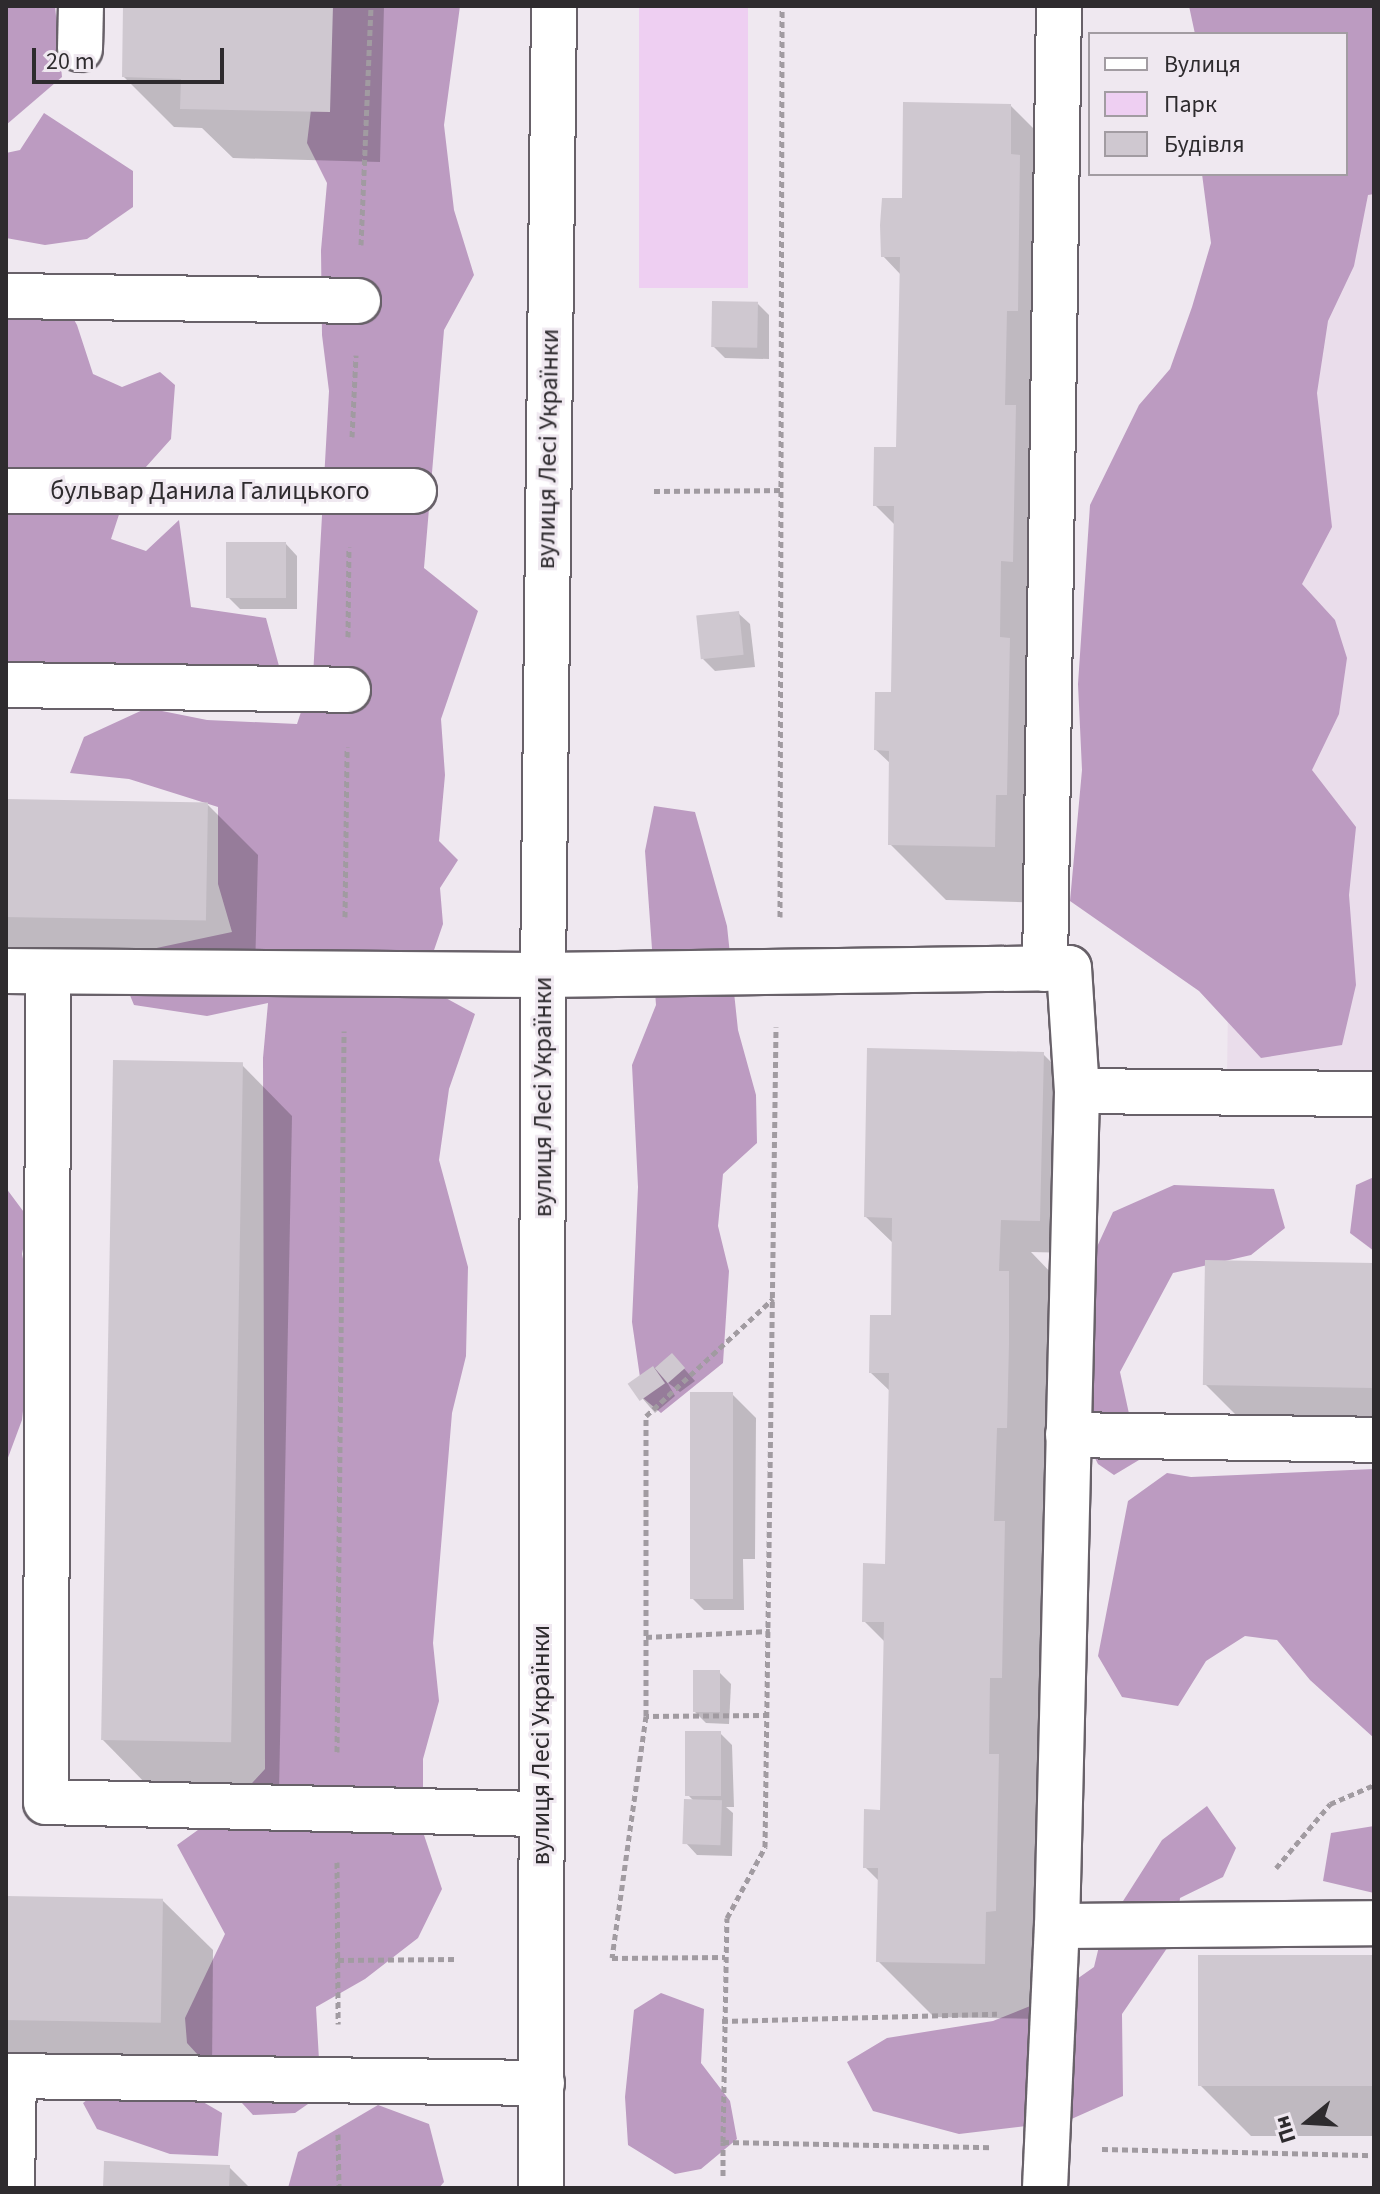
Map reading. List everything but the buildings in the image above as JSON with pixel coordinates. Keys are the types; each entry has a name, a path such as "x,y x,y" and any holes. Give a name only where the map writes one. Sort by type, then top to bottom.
{"main road":[{"path":"80,49 81,6"},
{"name":"вулиця Лесі Українки","path":"541,2188 543,975 554,6"},
{"path":"1045,969 1059,6"},
{"path":"6,296 358,301"},
{"name":"бульвар Данила Галицького","path":"6,491 414,491"},
{"path":"6,685 348,690"},
{"path":"541,1814 46,1802 27,972 543,975 1069,968 1077,1091 1057,1926 1050,1998 1045,2188"},
{"path":"1077,1091 1374,1094"},
{"path":"1068,1435 1374,1440"},
{"path":"1057,1926 1374,1923"},
{"path":"12,2188 10,2076 542,2083"}],"path":[{"path":"339,2188 337,1809 350,493 371,6"},
{"path":"723,2142 722,2021 727,1918 765,1847 769,1715 778,972 784,805 782,6"},
{"path":"654,491 783,490"},
{"path":"725,1957 612,1958 646,1716 646,1416 773,1299"},
{"path":"646,1637 770,1631"},
{"path":"646,1716 769,1715"},
{"path":"1229,1925 1330,1804 1374,1785"},
{"path":"338,1960 457,1959"},
{"path":"722,2021 991,2016 1050,1998"}],"shaded area":[{"path":"6,6 55,6 62,77 6,125"},
{"path":"312,6 460,6 444,125 454,210 474,275 444,330 424,568 478,611 441,719 445,775 439,841 458,860 440,888 443,924 422,985 475,1014 449,1089 439,1160 468,1267 466,1356 452,1413 433,1643 439,1701 423,1759 423,1832 442,1889 418,1938 365,1979 316,2007 321,2095 295,2113 253,2115 187,2043 185,2018 225,1934 177,1845 230,1807 265,1769 263,1058 268,1003 207,1016 134,1005 114,957 232,932 218,884 218,807 129,779 70,773 84,737 147,708 207,720 297,724 313,676 329,391 322,335 321,250 327,183 307,143 317,60"},
{"path":"1189,6 1374,6 1374,194 1368,195 1354,266 1328,321 1317,393 1332,527 1302,584 1335,620 1347,658 1339,714 1312,770 1356,827 1349,895 1356,985 1342,1045 1261,1058 1199,991 1070,901 1082,770 1078,684 1090,505 1139,405 1170,369 1192,307 1211,243 1202,176 1348,176 1348,32 1195,32"},
{"path":"1374,6 1374,1078 1227,1076 1240,176 1348,176 1348,32"},
{"path":"44,113 133,171 133,207 87,239 45,245 6,238 6,153 20,150"},
{"path":"6,279 56,288 77,325 93,374 122,387 160,372 175,385 171,439 128,487 111,539 146,551 179,520 191,607 266,618 279,666 250,686 6,703"},
{"path":"654,806 695,812 727,926 738,1030 756,1095 757,1143 723,1174 718,1226 729,1271 723,1363 661,1413 643,1398 632,1322 638,1187 632,1065 656,1005 645,851"},
{"path":"1374,1177 1374,1251 1350,1233 1356,1185"},
{"path":"1174,1185 1274,1189 1285,1228 1251,1255 1173,1273 1120,1372 1139,1460 1114,1475 1098,1464 1071,1411 1085,1273 1113,1212"},
{"path":"6,1188 29,1219 22,1254 34,1311 22,1420 6,1463"},
{"path":"1374,1469 1374,1738 1310,1680 1277,1640 1245,1636 1206,1661 1178,1706 1122,1697 1098,1656 1128,1501 1167,1473 1191,1477"},
{"path":"1207,1806 1236,1848 1223,1877 1180,1898 1176,1935 1122,2014 1123,2096 1067,2121 959,2134 873,2111 847,2062 887,2038 993,2021 1050,1998 1094,1967 1102,1934 1162,1840"},
{"path":"1374,1826 1374,1893 1323,1881 1331,1833"},
{"path":"661,1993 704,2009 701,2063 730,2101 737,2139 701,2169 675,2174 628,2145 625,2097 634,2010"},
{"path":"191,2095 222,2113 218,2156 170,2154 97,2129 83,2103 92,2096"},
{"path":"378,2105 429,2124 444,2182 439,2188 288,2188 298,2152"}],"green space":[{"path":"639,6 748,6 748,288 639,288"}]}
